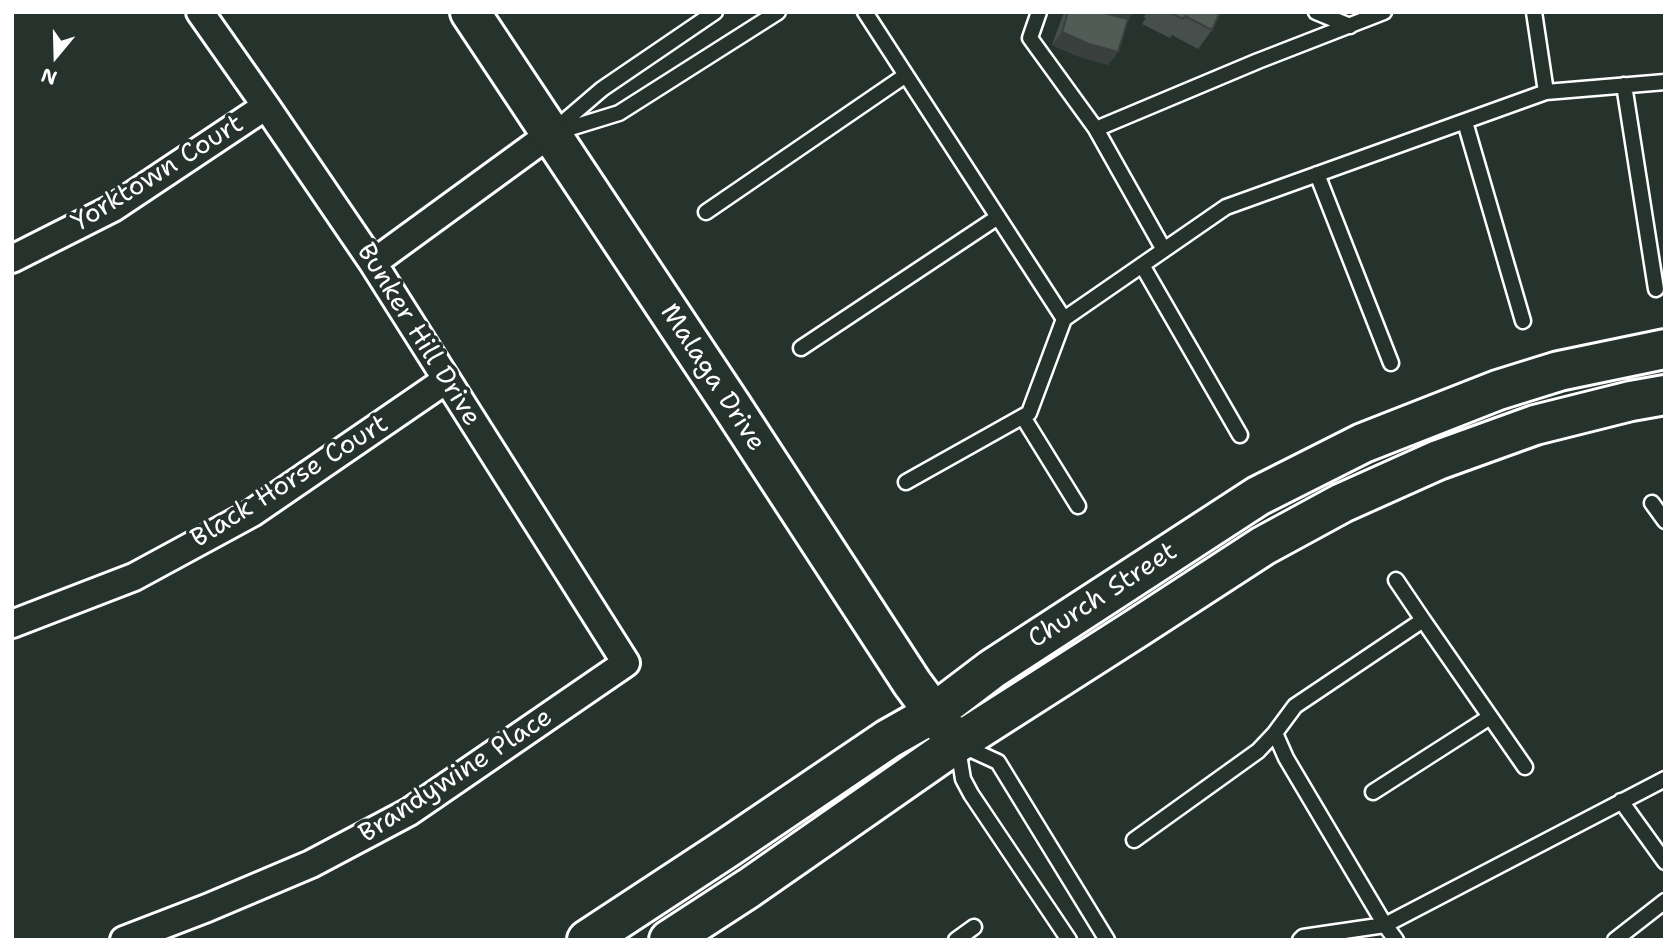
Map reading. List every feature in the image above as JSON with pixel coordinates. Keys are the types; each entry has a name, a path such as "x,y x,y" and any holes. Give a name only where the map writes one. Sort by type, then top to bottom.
{"main road":[{"name":"Malaga Drive","path":"470,12 912,683 957,743"},
{"name":"Church Street","path":"587,940 888,739 934,713 985,673 1258,496 1363,443 1498,390 1559,371 1665,349"},
{"name":"Church Street","path":"669,940 749,888 957,743 1263,546 1342,503 1438,460 1535,425 1665,395"}],"street":[{"name":"Bunker Hill Drive","path":"200,12 373,263 626,663"},
{"name":"Yorktown Court","path":"12,259 113,208 266,106"},
{"path":"373,263 550,134"},
{"name":"Black Horse Court","path":"12,624 134,577 252,513 446,380"},
{"name":"Brandywine Place","path":"124,940 311,864 409,812 626,663"}],"lane":[{"path":"550,134 602,89 715,12"},
{"path":"550,134 619,113 778,12"},
{"path":"865,12 1064,319"},
{"path":"1040,12 1030,38 1096,129 1164,250"},
{"path":"1317,12 1350,26"},
{"path":"1096,129 1384,12"},
{"path":"1534,12 1546,92"},
{"path":"706,212 906,75"},
{"path":"906,482 1029,413 1064,319 1226,207 1546,92 1665,82"},
{"path":"1624,85 1657,289"},
{"path":"1465,122 1523,321"},
{"path":"1317,174 1391,363"},
{"path":"800,348 998,217"},
{"path":"1142,265 1240,435"},
{"path":"1023,416 1078,506"},
{"path":"1652,503 1665,522"},
{"path":"1396,580 1524,767"},
{"path":"1134,840 1258,751 1295,706 1423,620"},
{"path":"1373,792 1490,717"},
{"path":"1275,733 1286,758 1396,940"},
{"path":"957,743 963,779 971,794 1069,940"},
{"path":"957,743 998,762 1107,940"},
{"path":"1368,940 1385,925 1665,779"},
{"path":"1621,802 1665,862"},
{"path":"1615,940 1665,901"},
{"path":"1300,940 1303,937 1385,925"},
{"path":"956,940 974,927"}],"building":[{"path":"1068,12 1100,12 1128,19 1118,52 1089,44 1062,32"},
{"path":"1169,12 1220,12 1212,30 1185,16 1183,19"}]}
